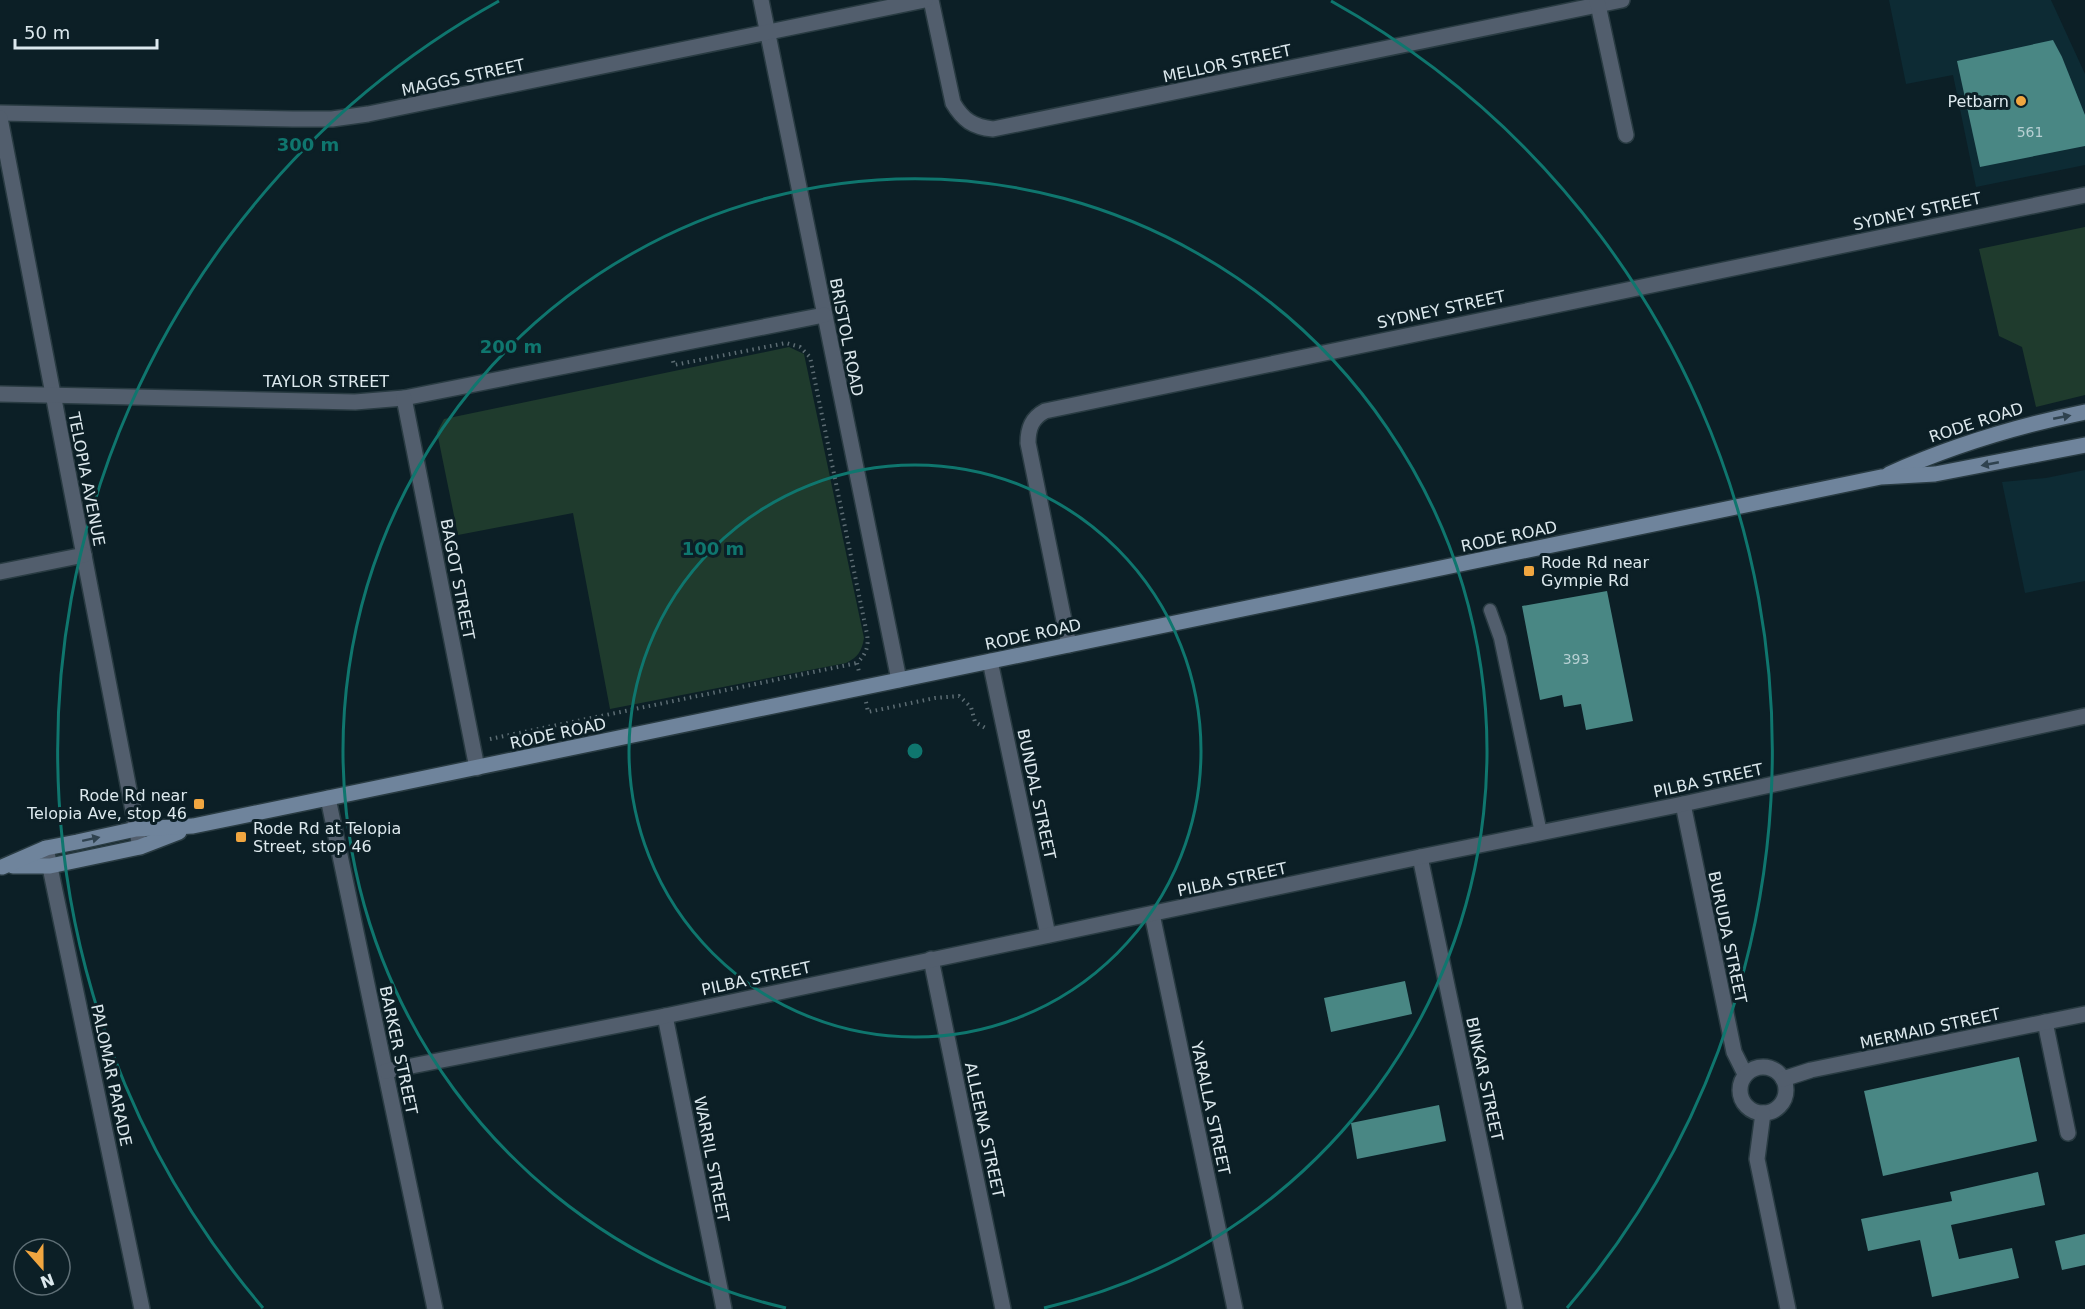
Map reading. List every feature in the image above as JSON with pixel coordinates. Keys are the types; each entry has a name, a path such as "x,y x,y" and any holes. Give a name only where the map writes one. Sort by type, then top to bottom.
{"main road":[{"name":"RODE ROAD","path":"1881,477 1932,454 1977,439 2039,421 2085,412"},
{"name":"RODE ROAD","path":"1,867 46,849 136,829 193,826 1881,477 1935,474 2085,445"},
{"name":"RODE ROAD","path":"1,867 50,866 140,847 193,826"}],"street":[{"name":"BRISTOL ROAD","path":"761,0 899,680"},
{"name":"MAGGS STREET","path":"0,113 332,119 368,114 925,0"},
{"name":"MELLOR STREET","path":"931,0 953,103 960,115 970,124 993,129 1598,2 1622,0"},
{"path":"1598,2 1626,135"},
{"name":"TELOPIA AVENUE","path":"0,118 140,847"},
{"name":"SYDNEY STREET","path":"1069,645 1028,443 1030,426 1036,417 1045,411 2085,195"},
{"name":"TAYLOR STREET","path":"0,394 355,402 404,398 824,315"},
{"name":"BAGOT STREET","path":"404,398 477,768"},
{"path":"0,572 84,555"},
{"name":"BUNDAL STREET","path":"990,661 1048,935"},
{"name":"PILBA STREET","path":"386,1071 665,1016 1683,804 2085,716"},
{"name":"BARKER STREET","path":"328,798 435,1309"},
{"name":"BURUDA STREET","path":"1683,804 1734,1052 1745,1074"},
{"name":"PALOMAR PARADE","path":"46,849 142,1309"},
{"name":"BINKAR STREET","path":"1420,857 1515,1309"},
{"name":"YARALLA STREET","path":"1152,914 1235,1309"},
{"name":"ALLEENA STREET","path":"931,959 1003,1309"},
{"name":"MERMAID STREET","path":"1783,1079 1811,1070 2085,1014"},
{"name":"WARRIL STREET","path":"665,1016 724,1309"},
{"path":"2045,1023 2067,1133"},
{"path":"1758,1067 1765,1067 1779,1073 1786,1086 1783,1102 1770,1112 1755,1112 1743,1103 1739,1088 1745,1074 1758,1067"},
{"path":"1762,1113 1757,1159 1788,1309"}],"lane":[{"path":"1490,610 1500,638 1541,833"}],"path":[{"path":"490,739 857,663 864,656 867,649 867,634 810,357 801,347 786,343 674,366 670,346"},
{"path":"857,663 858,671"},
{"path":"867,705 868,712 935,698 959,696 971,707 975,722 1007,741"}],"shaded area":[{"path":"1889,0 2051,0 2085,74 2085,165 1976,187 1953,75 1906,84"},
{"path":"2085,470 2085,581 2025,593 2002,482 2046,478"}],"green space":[{"path":"2085,227 2085,395 2036,407 2022,347 1999,336 1979,249"},
{"path":"789,347 804,354 864,638 861,650 846,663 610,709 573,513 458,535 437,432 444,419"}],"building":[{"path":"2053,40 2085,115 2085,146 1980,167 1957,61"},
{"path":"1607,591 1633,721 1586,730 1581,704 1564,707 1562,695 1540,700 1522,606"},
{"path":"1405,981 1412,1014 1331,1032 1324,998"},
{"path":"2019,1057 2037,1141 1883,1176 1864,1091"},
{"path":"1439,1105 1446,1141 1357,1159 1351,1123"},
{"path":"2038,1172 2045,1205 1951,1225 1959,1259 2012,1248 2019,1278 1932,1297 1920,1240 1868,1251 1861,1219 1952,1201 1950,1192"},
{"path":"2085,1234 2085,1265 2062,1270 2055,1241"}],"place":[{"name":"Petbarn","path":"2021,101"},
{"name":"Rode Rd near Gympie Rd","path":"1529,571"},
{"name":"Rode Rd near Telopia Ave, stop 46","path":"199,804"},
{"name":"Rode Rd at Telopia Street, stop 46","path":"241,837"}]}
